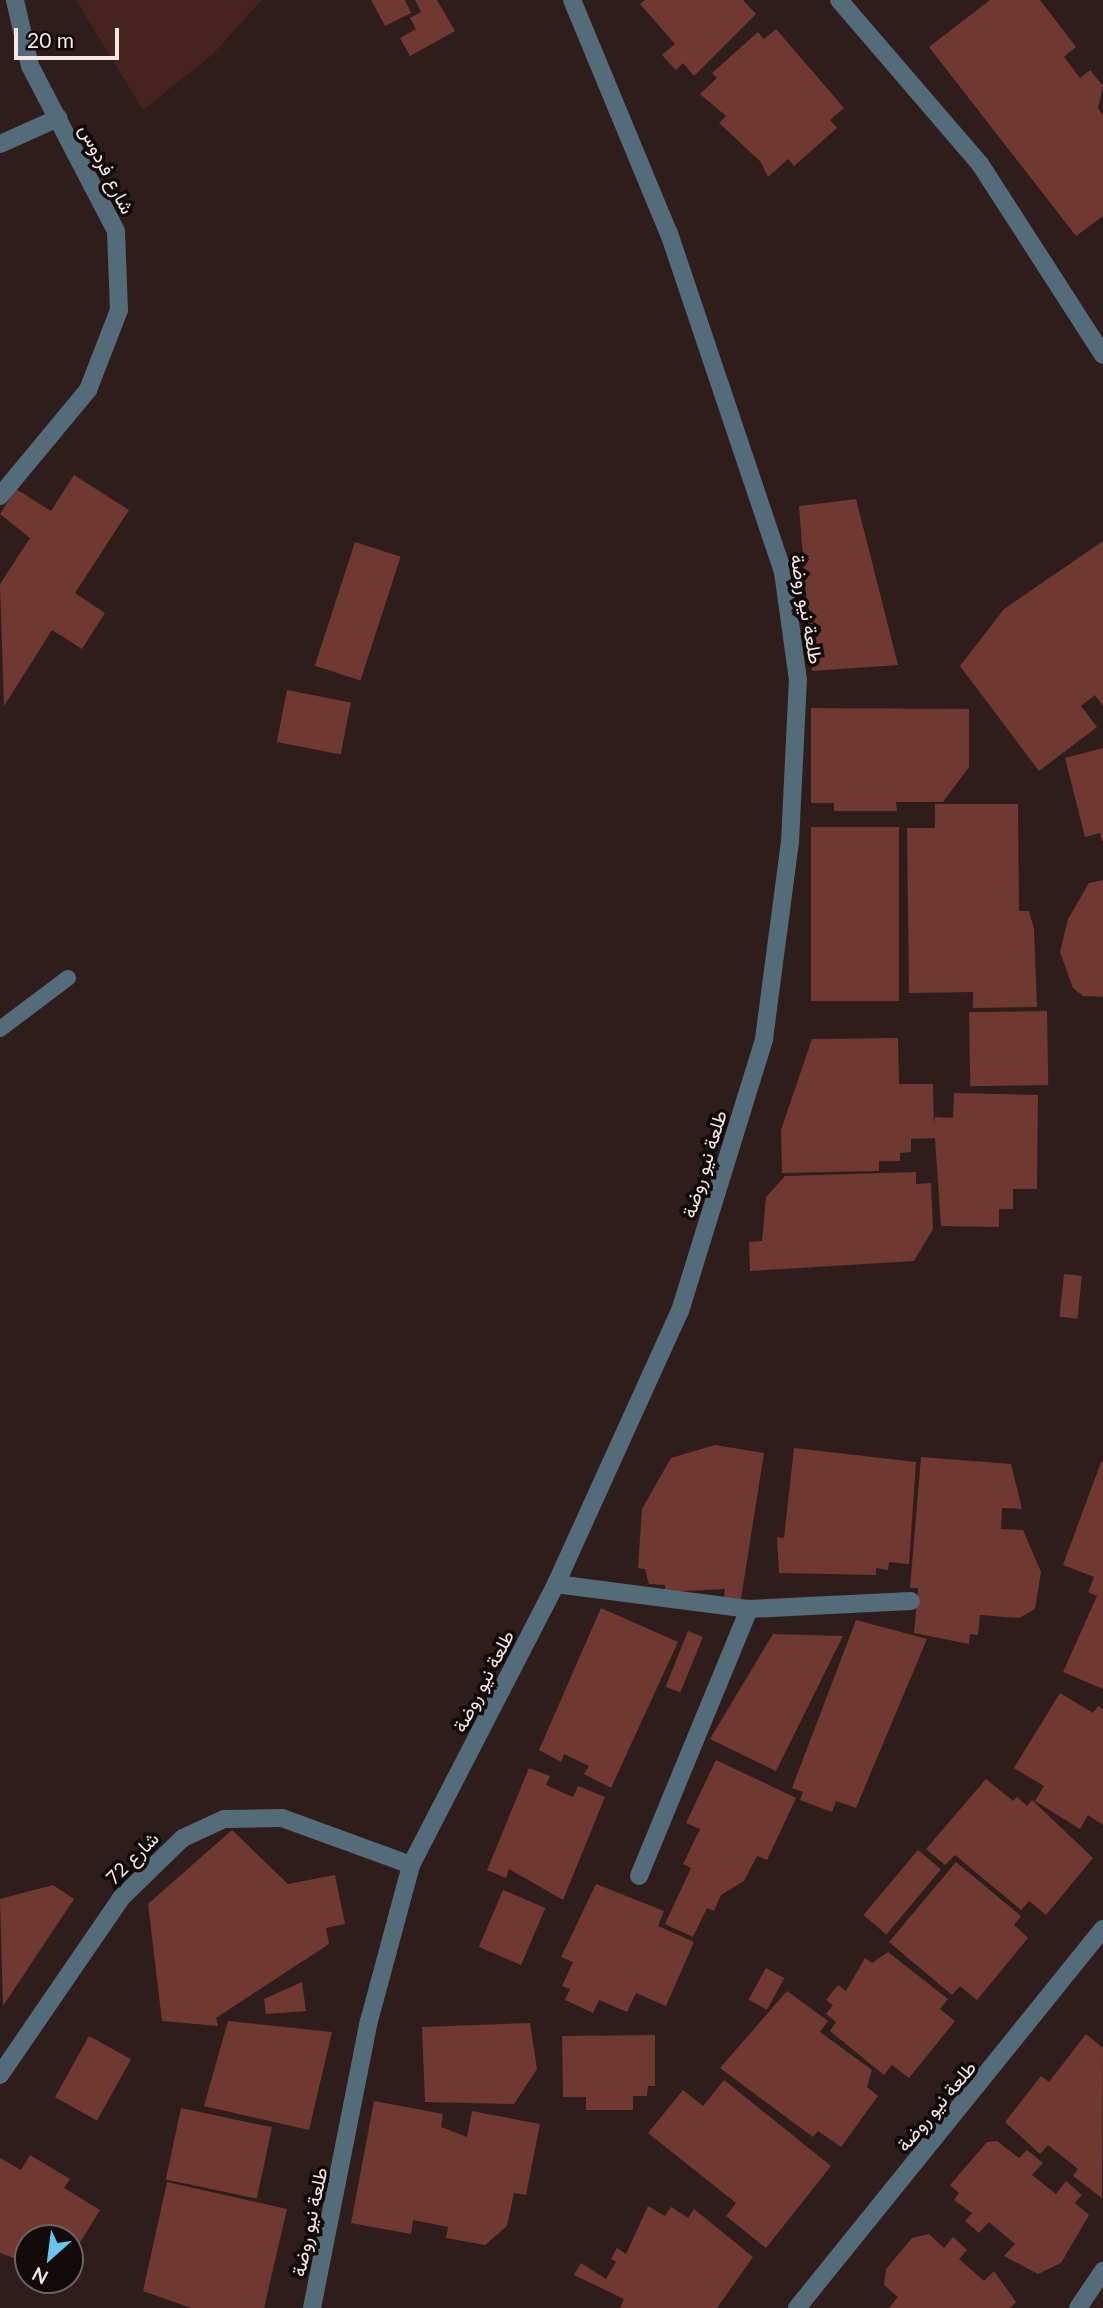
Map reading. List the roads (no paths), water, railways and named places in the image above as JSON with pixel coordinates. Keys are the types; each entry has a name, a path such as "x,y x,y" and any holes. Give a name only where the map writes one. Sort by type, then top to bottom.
{"street":[{"name":"شارع فردوس","path":"0,496 88,390 119,310 116,231 30,66 15,0"},
{"name":"طلعة نيو روضة","path":"312,2308 369,2021 411,1866 556,1584 680,1311 764,1039 790,842 798,680 783,572 754,473 664,222 572,0"},
{"path":"839,0 980,163 1103,355"},
{"path":"0,144 58,118"},
{"path":"556,1584 749,1609 911,1601"},
{"path":"639,1876 749,1609"},
{"name":"شارع 72","path":"0,2075 121,1898 183,1838 223,1819 282,1818 411,1866"},
{"name":"طلعة نيو روضة","path":"797,2308 1103,1929"},
{"path":"1078,2308 1103,2271"}],"lane":[{"path":"0,1029 68,978"}]}
